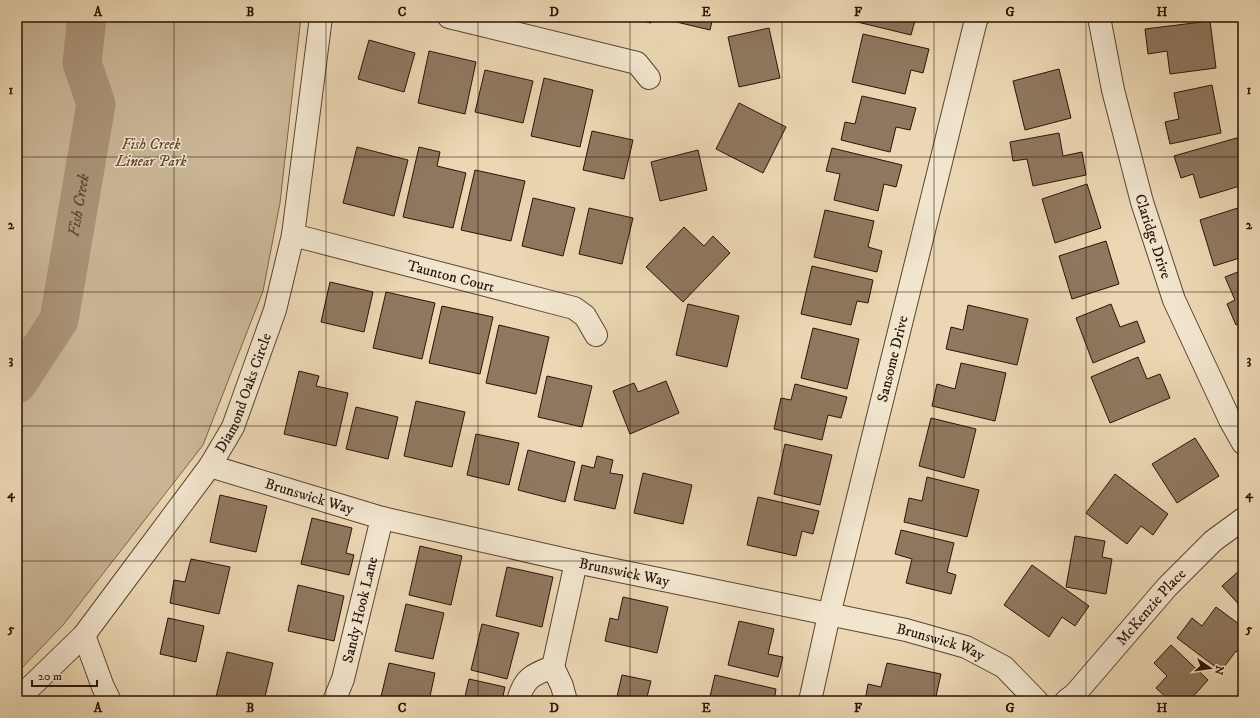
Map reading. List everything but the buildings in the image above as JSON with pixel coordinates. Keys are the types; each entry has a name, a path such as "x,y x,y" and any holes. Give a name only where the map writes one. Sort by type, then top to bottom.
{"street":[{"name":"Diamond Oaks Circle","path":"17,700 84,635 210,466 233,427 275,310 293,235 321,17"},
{"path":"449,17 637,63 649,78"},
{"name":"Sansome Drive","path":"810,701 829,615 972,35 978,17"},
{"name":"Claridge Drive","path":"1099,17 1113,90 1142,202 1174,300 1230,420 1243,443"},
{"name":"Taunton Court","path":"293,235 574,308 585,316 596,335"},
{"name":"Brunswick Way","path":"210,466 382,518 576,562 906,630 966,647 1004,667 1033,697"},
{"name":"Sandy Hook Lane","path":"334,701 343,679 382,518"},
{"name":"McKenzie Place","path":"1066,701 1075,694 1167,587 1213,541 1243,519"},
{"path":"566,701 562,686 553,667 576,562"},
{"path":"84,635 103,687 110,701"},
{"path":"518,701 520,693 527,680 539,672 553,667"}],"green space":[{"name":"Fish Creek Linear Park","path":"17,17 301,17 280,203 263,291 203,445 63,625 17,673"}],"waterway":[{"name":"Fish Creek","path":"17,384 59,320 96,104 82,63 87,17"}]}
